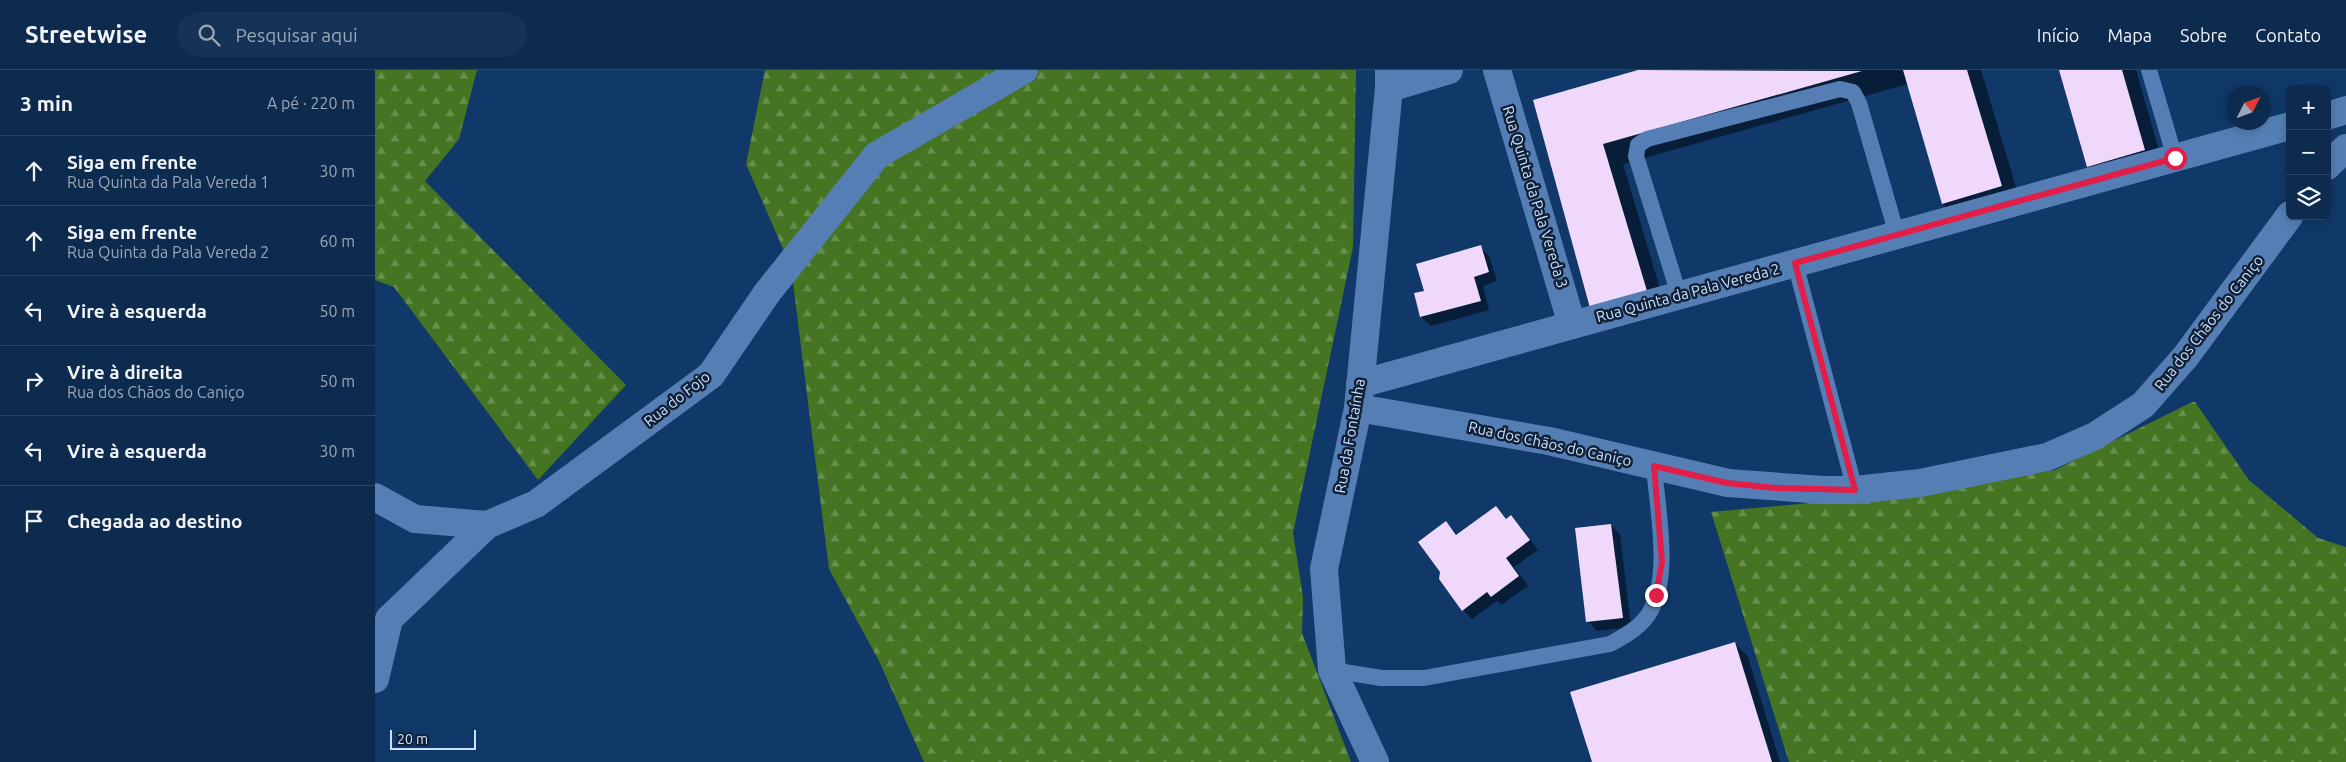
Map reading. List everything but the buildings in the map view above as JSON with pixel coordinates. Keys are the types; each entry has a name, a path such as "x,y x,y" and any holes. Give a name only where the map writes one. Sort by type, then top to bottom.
{"street":[{"name":"Rua do Fojo","path":"375,679 389,619 487,525 536,504 711,375 767,293 877,155 1024,70"},
{"path":"1389,79 1449,70"},
{"name":"Rua Quinta da Pala Vereda 3","path":"1497,70 1573,325"},
{"name":"Rua da Fontaínha","path":"1375,762 1332,670 1323,569 1359,396 1389,79"},
{"path":"2331,115 2346,110"},
{"name":"Rua Quinta da Pala Vereda 2","path":"1359,396 1573,325 2286,127"},
{"path":"2331,162 2346,148"},
{"name":"Rua dos Chãos do Caniço","path":"1359,396 1727,483 1776,488 1855,490 1919,484 2047,456 2095,436 2143,406 2186,356 2286,220"},
{"path":"375,497 415,519 487,525"}],"lane":[{"path":"2149,70 2175,158"},
{"path":"1679,295 1636,156 1638,145 1647,139 1840,89 1853,92 1859,103 1897,235"},
{"path":"1795,263 1855,490"},
{"path":"1332,670 1381,678 1424,678 1610,644 1629,634 1651,612 1660,579 1662,562 1654,466"}],"green space":[{"path":"375,70 477,70 459,139 425,181 626,385 538,480 394,287 375,280"},
{"path":"765,70 1356,70 1353,247 1293,533 1303,597 1302,633 1351,762 924,762 879,661 829,569 791,267 746,164"},
{"path":"2195,402 2249,480 2318,538 2346,547 2346,762 1789,762 1711,512 1866,498 2055,470"}],"route":[{"path":"1656,595 1662,562 1654,466 1727,483 1776,488 1855,490 1795,263 2175,158"}]}
